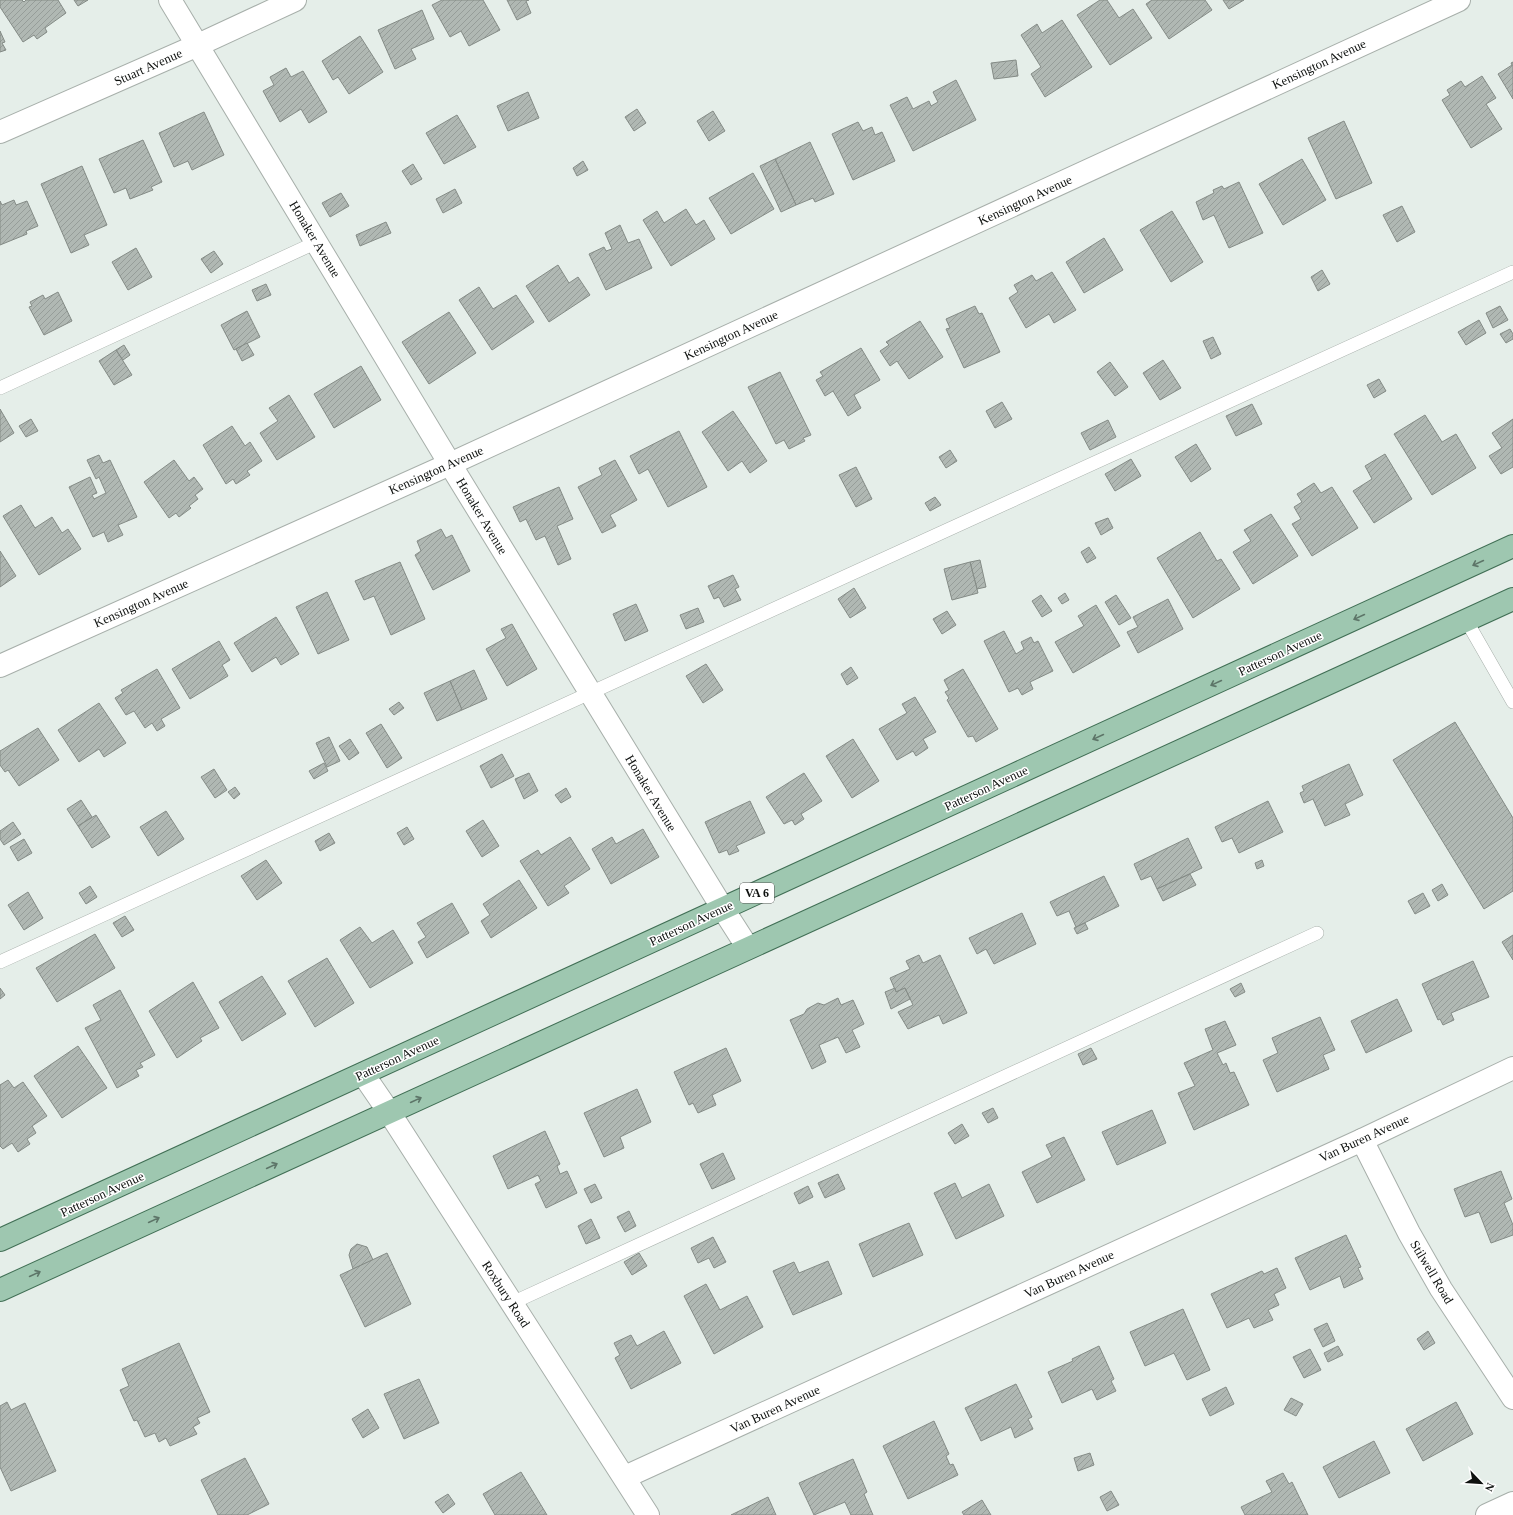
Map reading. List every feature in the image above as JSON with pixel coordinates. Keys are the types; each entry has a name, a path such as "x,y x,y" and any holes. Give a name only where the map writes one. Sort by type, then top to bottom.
{"main road":[{"name":"Patterson Avenue","path":"0,1240 1513,546"},
{"path":"0,1290 1513,599"}],"street":[{"name":"Honaker Avenue","path":"170,0 450,464 748,948"},
{"name":"Stuart Avenue","path":"0,132 198,45 295,0"},
{"name":"Kensington Avenue","path":"0,666 450,464 1459,0"},
{"name":"Van Buren Avenue","path":"625,1478 1362,1140 1513,1068"},
{"name":"Roxbury Road","path":"362,1074 389,1112 648,1515"},
{"name":"Stilwell Road","path":"1362,1140 1409,1233 1441,1289 1513,1398"},
{"path":"1487,1515 1513,1503"}],"lane":[{"path":"0,388 317,242"},
{"path":"0,962 1513,272"},
{"path":"1466,620 1513,702"},
{"path":"512,1303 1317,932"}],"building":[{"path":"0,0 22,0 24,2 26,0 58,0 66,13 45,28 47,32 37,39 34,35 23,42 0,7"},
{"path":"74,0 88,0 78,6"},
{"path":"442,0 483,0 500,30 469,46 461,31 450,37 432,5"},
{"path":"507,0 529,0 526,1 531,13 517,20"},
{"path":"1100,0 1107,0 1119,18 1133,9 1152,38 1110,65 1077,15"},
{"path":"1152,0 1205,0 1212,10 1169,39 1146,4"},
{"path":"1223,0 1244,0 1229,9"},
{"path":"422,10 434,39 411,49 416,59 395,69 378,30"},
{"path":"1062,20 1092,67 1045,97 1031,74 1041,67 1021,35 1037,24 1042,33"},
{"path":"0,31 5,42 2,43 6,50 0,52"},
{"path":"360,36 383,72 349,94 338,77 333,80 322,61"},
{"path":"1016,60 1018,76 994,79 991,63"},
{"path":"1513,62 1513,99 1498,74 1512,65 1511,63"},
{"path":"286,68 291,77 303,71 327,112 309,123 301,109 280,122 263,91 274,85 270,77"},
{"path":"1482,76 1496,98 1486,104 1502,129 1471,148 1442,100 1450,95 1447,90 1461,81 1465,87"},
{"path":"956,80 976,120 913,151 890,105 907,97 913,109 929,101 931,106 938,102 933,92"},
{"path":"528,92 539,118 508,131 497,106"},
{"path":"637,109 646,123 634,131 625,117"},
{"path":"713,111 725,131 709,141 697,121"},
{"path":"204,112 224,155 192,170 188,161 174,167 159,133"},
{"path":"457,115 476,147 444,164 426,133"},
{"path":"1344,121 1372,183 1336,199 1308,138"},
{"path":"858,122 863,131 872,127 875,135 882,132 895,161 853,180 832,134"},
{"path":"143,140 162,182 151,187 153,190 130,199 126,188 114,193 99,159"},
{"path":"810,142 834,194 815,202 813,198 796,205 775,159"},
{"path":"775,159 796,205 781,212 760,166"},
{"path":"1302,159 1326,200 1283,225 1259,184"},
{"path":"583,161 588,170 577,176 573,168"},
{"path":"413,164 422,179 411,185 402,171"},
{"path":"82,166 107,225 84,235 89,245 71,253 41,184"},
{"path":"753,173 774,209 731,234 709,198"},
{"path":"1239,182 1263,233 1229,248 1214,215 1203,220 1196,202 1214,193 1213,190 1222,186 1224,189"},
{"path":"455,189 462,203 443,213 436,199"},
{"path":"341,193 349,206 330,217 322,203"},
{"path":"14,200 16,205 27,201 38,226 26,231 27,234 0,245 0,201 2,205"},
{"path":"1402,206 1415,232 1397,242 1383,215"},
{"path":"686,209 696,225 704,220 715,239 671,266 643,220 657,211 664,223"},
{"path":"1172,211 1203,262 1171,282 1140,230"},
{"path":"386,222 391,233 360,246 356,235"},
{"path":"620,225 628,243 639,239 652,268 606,290 589,254 604,247 606,251 612,249 605,233"},
{"path":"1104,238 1123,270 1084,293 1066,262"},
{"path":"136,248 152,277 128,290 112,262"},
{"path":"214,251 223,264 211,273 201,259"},
{"path":"558,265 569,283 578,277 590,295 549,322 526,286"},
{"path":"1322,270 1330,284 1318,291 1311,277"},
{"path":"1052,272 1076,310 1054,323 1049,314 1026,328 1009,298 1018,292 1014,285 1032,275 1036,281"},
{"path":"266,284 271,295 257,301 252,290"},
{"path":"479,287 493,309 516,295 534,322 492,350 459,300"},
{"path":"58,292 72,321 44,335 29,307 32,306 30,302 43,295 45,299"},
{"path":"975,306 979,314 982,313 1000,352 964,368 946,329 950,328 946,319"},
{"path":"1500,306 1508,320 1493,328 1486,313"},
{"path":"247,311 260,337 234,350 221,325"},
{"path":"449,312 476,353 429,384 402,342"},
{"path":"1479,320 1486,333 1466,345 1458,332"},
{"path":"920,321 943,357 909,379 897,361 890,366 880,351 889,345 886,342"},
{"path":"1510,329 1513,334 1513,339 1506,343 1500,334"},
{"path":"1213,337 1221,354 1211,359 1203,341"},
{"path":"247,343 254,355 242,361 236,349"},
{"path":"124,345 130,355 123,360 116,350"},
{"path":"861,348 880,380 854,395 861,408 848,416 833,391 825,396 816,380 823,376 820,372"},
{"path":"116,350 132,375 114,385 99,361"},
{"path":"1163,360 1181,388 1160,400 1143,373"},
{"path":"1110,362 1128,387 1115,396 1097,372"},
{"path":"361,366 381,400 334,428 314,394"},
{"path":"780,372 811,435 803,438 805,441 789,449 784,440 776,444 748,387"},
{"path":"1379,379 1386,391 1374,398 1367,385"},
{"path":"289,395 315,437 277,460 260,433 278,421 269,408"},
{"path":"1002,402 1012,419 995,428 986,411"},
{"path":"1252,404 1262,424 1236,436 1226,416"},
{"path":"0,409 14,433 0,442"},
{"path":"733,411 767,461 750,473 742,461 728,471 702,432"},
{"path":"1425,415 1442,442 1456,434 1476,468 1432,495 1394,434"},
{"path":"31,419 38,431 26,437 19,426"},
{"path":"1513,419 1513,467 1501,474 1489,456 1502,448 1492,433"},
{"path":"1108,420 1116,437 1090,450 1081,433"},
{"path":"232,426 245,446 250,442 262,461 247,471 250,475 236,484 233,479 226,484 203,445"},
{"path":"679,431 707,487 668,507 648,469 639,474 630,456"},
{"path":"1196,444 1211,469 1191,482 1175,457"},
{"path":"950,450 957,461 946,468 939,457"},
{"path":"1385,454 1412,499 1374,523 1353,491 1372,479 1365,466"},
{"path":"99,455 103,463 110,460 137,517 118,525 123,535 108,542 104,532 93,537 69,487 90,477 97,493 92,495 94,499 106,493 99,477 96,479 87,460"},
{"path":"1131,459 1141,476 1115,491 1105,474"},
{"path":"174,460 189,481 194,477 203,489 195,495 198,499 189,506 191,508 179,517 176,513 169,518 144,482"},
{"path":"615,460 637,500 610,515 616,526 602,533 578,487 602,475 599,468"},
{"path":"856,467 872,499 856,507 839,475"},
{"path":"1314,483 1321,493 1332,487 1358,528 1312,556 1292,524 1301,519 1294,507 1302,502 1297,494"},
{"path":"559,487 573,519 557,526 571,559 558,565 545,536 536,540 526,519 520,522 513,507"},
{"path":"935,497 941,505 930,511 925,503"},
{"path":"21,505 35,528 52,517 62,533 68,529 81,549 39,575 3,516"},
{"path":"1271,514 1298,556 1253,584 1233,552 1251,541 1244,530"},
{"path":"1108,518 1113,528 1101,535 1095,523"},
{"path":"441,529 446,538 452,535 470,571 433,590 415,555 421,551 417,541"},
{"path":"1200,532 1217,561 1221,559 1240,589 1193,618 1157,558"},
{"path":"1089,547 1096,558 1087,563 1081,552"},
{"path":"0,551 16,576 0,587"},
{"path":"980,560 986,587 977,589 970,562"},
{"path":"400,562 425,619 391,635 374,596 364,600 355,581"},
{"path":"970,562 978,593 952,600 944,569"},
{"path":"733,575 739,587 735,589 741,600 724,607 719,597 714,599 708,586"},
{"path":"854,588 866,608 850,618 838,599"},
{"path":"327,592 349,640 318,654 296,607"},
{"path":"1065,593 1069,600 1062,604 1058,598"},
{"path":"1041,595 1052,611 1042,617 1032,601"},
{"path":"1116,595 1131,618 1119,625 1105,602"},
{"path":"1168,599 1183,629 1138,653 1127,632 1138,627 1133,617"},
{"path":"636,604 648,631 625,641 613,614"},
{"path":"1096,605 1120,646 1073,673 1055,642 1084,626 1078,616"},
{"path":"698,608 704,622 686,629 680,615"},
{"path":"947,611 956,625 942,634 933,619"},
{"path":"276,617 299,654 281,665 276,657 252,672 234,643"},
{"path":"512,624 537,669 507,686 486,649 506,638 501,629"},
{"path":"1004,631 1016,654 1024,649 1021,642 1031,637 1034,643 1038,641 1053,671 1030,682 1033,689 1022,695 1018,688 1009,692 984,641"},
{"path":"219,641 230,660 222,665 228,676 190,699 172,669"},
{"path":"706,664 723,690 703,703 686,676"},
{"path":"851,667 858,678 847,685 841,674"},
{"path":"157,669 180,708 161,719 165,726 157,731 152,723 145,728 134,711 126,715 115,698 123,693 121,690"},
{"path":"963,669 998,729 976,742 973,736 968,737 947,700 949,698 945,692 949,690 944,680"},
{"path":"474,670 487,699 462,710 450,681"},
{"path":"450,681 462,710 437,721 424,693"},
{"path":"915,697 936,732 923,739 928,748 916,756 913,751 897,760 879,729 907,713 902,704"},
{"path":"399,702 404,708 394,715 389,709"},
{"path":"99,703 126,743 104,757 99,749 79,762 58,730"},
{"path":"1455,722 1513,818 1513,891 1484,909 1393,760"},
{"path":"381,724 402,758 387,768 366,733"},
{"path":"38,728 59,760 19,786 8,770 5,772 0,765 0,751"},
{"path":"329,737 340,761 327,767 316,743"},
{"path":"350,739 359,753 349,760 339,746"},
{"path":"853,739 879,781 852,798 826,756"},
{"path":"502,754 514,776 491,788 480,766"},
{"path":"324,763 328,771 314,779 309,771"},
{"path":"1349,764 1363,795 1345,804 1350,815 1325,826 1313,799 1304,803 1300,793 1304,791 1302,786"},
{"path":"214,769 227,790 215,798 201,777"},
{"path":"529,773 538,791 524,799 515,779"},
{"path":"804,773 822,801 801,814 804,819 795,825 792,820 784,824 766,797"},
{"path":"235,787 240,794 234,799 228,792"},
{"path":"566,788 571,797 561,803 555,795"},
{"path":"81,800 92,817 78,826 67,809"},
{"path":"750,801 765,833 736,846 739,851 729,855 727,850 719,853 705,822"},
{"path":"1268,801 1283,832 1239,853 1232,838 1222,842 1215,827"},
{"path":"166,811 184,839 158,856 140,827"},
{"path":"96,815 110,837 92,848 78,826"},
{"path":"483,820 499,846 482,857 466,831"},
{"path":"13,822 21,834 4,845 0,839 0,831"},
{"path":"407,827 414,839 404,845 397,833"},
{"path":"643,829 659,857 611,884 592,849 612,837 616,844"},
{"path":"329,833 335,843 320,851 315,841"},
{"path":"570,837 590,869 564,886 569,893 548,906 520,861 538,850 541,855"},
{"path":"1188,838 1202,868 1157,889 1151,876 1141,880 1134,864"},
{"path":"24,839 32,853 18,861 10,847"},
{"path":"266,860 282,883 257,900 241,876"},
{"path":"1262,860 1264,866 1257,869 1255,863"},
{"path":"1190,874 1196,885 1163,901 1157,889"},
{"path":"1104,876 1119,906 1076,927 1069,911 1057,916 1050,902"},
{"path":"519,880 537,908 491,938 481,921 490,915 483,904"},
{"path":"1442,884 1448,895 1438,901 1432,890"},
{"path":"90,886 97,897 86,904 79,893"},
{"path":"28,892 43,918 24,930 8,905"},
{"path":"1423,893 1430,906 1415,914 1408,901"},
{"path":"452,903 469,933 427,958 418,942 426,937 417,923"},
{"path":"1022,913 1036,944 994,964 986,949 977,954 969,938"},
{"path":"125,916 134,930 122,937 113,923"},
{"path":"1085,923 1088,929 1077,934 1074,928"},
{"path":"360,927 372,943 393,930 413,963 370,988 340,940"},
{"path":"95,934 115,968 57,1002 36,968"},
{"path":"1513,935 1513,960 1502,942"},
{"path":"919,955 923,963 940,955 967,1013 943,1024 939,1015 908,1029 898,1012 913,1005 905,988 896,992 890,978 910,969 906,961"},
{"path":"327,958 354,1003 315,1027 288,981"},
{"path":"1473,961 1489,997 1451,1013 1454,1020 1443,1025 1440,1019 1438,1020 1422,984"},
{"path":"262,976 286,1014 242,1041 219,1002"},
{"path":"193,982 219,1028 200,1038 202,1041 177,1058 149,1011"},
{"path":"1241,983 1245,992 1235,997 1230,989"},
{"path":"0,988 5,995 0,999"},
{"path":"895,988 896,992 905,988 910,999 891,1009 885,992"},
{"path":"120,990 155,1055 140,1063 143,1067 136,1070 139,1076 117,1088 85,1028 101,1020 93,1005"},
{"path":"838,998 841,1005 853,1000 864,1024 852,1030 860,1047 846,1053 838,1037 819,1045 826,1062 812,1069 790,1020 804,1014 807,1009 818,1003 824,1005"},
{"path":"1397,999 1412,1031 1366,1053 1351,1021"},
{"path":"1320,1017 1335,1050 1323,1055 1329,1069 1277,1092 1263,1060 1278,1053 1272,1038"},
{"path":"1225,1021 1236,1045 1217,1053 1223,1065 1226,1063 1230,1073 1234,1072 1249,1105 1194,1130 1178,1093 1195,1086 1184,1063 1213,1050 1205,1029"},
{"path":"78,1046 107,1088 62,1118 34,1076"},
{"path":"726,1048 741,1081 712,1095 716,1105 698,1113 693,1103 689,1105 674,1072"},
{"path":"1091,1048 1097,1059 1083,1065 1078,1054"},
{"path":"8,1080 14,1088 23,1082 47,1116 32,1126 36,1133 27,1139 30,1144 18,1152 12,1143 3,1149 0,1146 0,1085"},
{"path":"637,1089 651,1122 620,1137 624,1148 604,1157 584,1113"},
{"path":"993,1108 998,1118 988,1123 982,1113"},
{"path":"1152,1110 1166,1143 1117,1165 1102,1132"},
{"path":"962,1124 969,1136 955,1144 948,1133"},
{"path":"545,1131 560,1164 557,1166 560,1174 567,1171 577,1193 546,1208 535,1184 541,1181 538,1175 508,1189 493,1156"},
{"path":"1064,1137 1085,1180 1037,1203 1022,1172 1052,1157 1046,1145"},
{"path":"723,1153 735,1179 712,1189 700,1164"},
{"path":"1501,1171 1512,1199 1504,1203 1513,1225 1513,1235 1491,1243 1479,1212 1465,1217 1454,1189"},
{"path":"838,1174 845,1189 825,1198 818,1183"},
{"path":"955,1183 962,1198 989,1184 1004,1216 956,1239 934,1193"},
{"path":"595,1184 602,1198 591,1203 584,1189"},
{"path":"808,1186 813,1197 799,1204 794,1193"},
{"path":"629,1211 636,1226 625,1232 617,1217"},
{"path":"591,1219 600,1238 586,1244 578,1226"},
{"path":"909,1223 923,1255 873,1277 859,1244"},
{"path":"1346,1235 1361,1267 1358,1268 1363,1279 1344,1288 1340,1276 1310,1290 1295,1258"},
{"path":"713,1237 726,1262 714,1268 709,1258 698,1263 691,1248"},
{"path":"357,1244 367,1247 373,1260 353,1269 349,1255 351,1249"},
{"path":"387,1253 411,1304 365,1327 340,1275"},
{"path":"639,1253 647,1266 632,1275 624,1262"},
{"path":"828,1261 842,1294 793,1315 773,1271 794,1262 799,1273"},
{"path":"1277,1268 1286,1288 1274,1294 1279,1305 1268,1310 1273,1320 1254,1328 1249,1318 1227,1328 1211,1294 1262,1271 1264,1274"},
{"path":"706,1284 720,1310 747,1296 763,1327 714,1354 684,1296"},
{"path":"1183,1309 1210,1370 1187,1380 1174,1353 1145,1366 1130,1332"},
{"path":"1327,1323 1335,1341 1323,1347 1314,1329"},
{"path":"664,1331 681,1363 631,1389 615,1358 620,1355 614,1343 631,1335 637,1346"},
{"path":"1428,1331 1435,1343 1424,1350 1417,1339"},
{"path":"179,1343 210,1412 197,1418 200,1423 193,1427 197,1434 170,1446 166,1438 159,1442 155,1433 145,1437 137,1420 134,1421 120,1390 129,1386 122,1369"},
{"path":"1099,1346 1114,1379 1111,1381 1116,1391 1097,1400 1092,1389 1062,1403 1048,1372 1073,1361 1072,1359"},
{"path":"1338,1346 1343,1355 1328,1362 1324,1353"},
{"path":"1310,1349 1321,1370 1304,1378 1293,1357"},
{"path":"419,1379 439,1423 404,1439 384,1394"},
{"path":"1016,1384 1032,1417 1028,1419 1033,1429 1015,1438 1011,1427 981,1441 965,1408"},
{"path":"1226,1387 1234,1404 1210,1416 1202,1399"},
{"path":"1291,1398 1303,1404 1296,1416 1284,1410"},
{"path":"7,1402 11,1410 25,1403 56,1471 11,1491 0,1467 0,1406"},
{"path":"1456,1402 1473,1434 1423,1461 1406,1429"},
{"path":"368,1409 379,1428 363,1438 352,1419"},
{"path":"934,1421 949,1454 946,1456 950,1465 953,1464 958,1475 908,1499 883,1446"},
{"path":"1374,1441 1390,1473 1339,1498 1323,1467"},
{"path":"1090,1453 1094,1465 1078,1471 1074,1458"},
{"path":"245,1458 269,1504 247,1515 218,1515 201,1480"},
{"path":"853,1459 867,1492 864,1494 873,1515 851,1515 845,1502 814,1515 799,1483"},
{"path":"521,1472 547,1515 495,1515 483,1494"},
{"path":"1283,1473 1289,1484 1292,1482 1308,1515 1245,1515 1241,1507 1272,1492 1266,1481"},
{"path":"1111,1491 1119,1505 1107,1511 1100,1497"},
{"path":"448,1494 455,1504 443,1513 435,1502"},
{"path":"768,1497 776,1515 731,1515"},
{"path":"982,1500 991,1515 964,1515 962,1512"}]}
